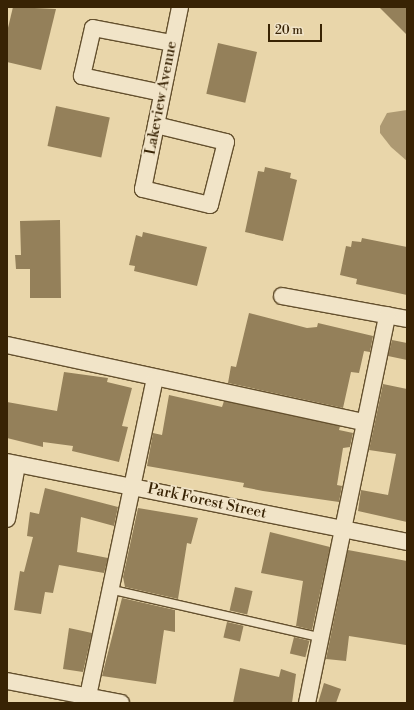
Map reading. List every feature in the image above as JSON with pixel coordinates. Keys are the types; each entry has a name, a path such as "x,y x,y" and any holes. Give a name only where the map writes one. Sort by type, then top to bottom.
{"street":[{"name":"Lakeview Avenue","path":"156,126 226,142 210,205 143,189 180,7"},
{"path":"162,93 82,76 93,28 172,43"},
{"path":"282,296 407,319"},
{"path":"307,703 341,529 387,315"},
{"path":"7,345 155,379 364,422"},
{"path":"88,696 131,485 155,379"},
{"path":"7,519 12,464"},
{"name":"Park Forest Street","path":"12,464 131,485 407,542"},
{"path":"7,681 121,703"}],"lane":[{"path":"110,589 319,636"}],"shaded area":[{"path":"407,110 407,161 391,147 380,133 380,126 387,113"}],"building":[{"path":"13,7 56,9 41,70 7,62 7,32"},
{"path":"379,7 407,7 407,35"},
{"path":"218,43 257,52 245,103 206,94"},
{"path":"56,106 110,117 101,158 47,146"},
{"path":"265,167 291,173 290,178 297,180 283,241 245,232 258,171 264,172"},
{"path":"60,220 61,298 30,298 30,269 16,269 15,255 21,255 20,221"},
{"path":"143,232 207,247 197,286 134,271 135,266 129,265 136,235 142,237"},
{"path":"362,238 407,247 407,295 356,284 357,279 340,275 346,246 351,247 352,241 361,242"},
{"path":"249,313 307,328 317,327 318,323 373,336 370,352 364,351 359,373 351,372 343,408 228,383 231,366 236,367"},
{"path":"392,340 407,343 407,360 388,356"},
{"path":"64,372 108,378 107,382 132,388 122,426 128,427 119,462 72,451 73,446 43,442 43,447 7,438 7,402 57,411"},
{"path":"383,384 407,389 407,522 358,511 361,490 388,495 396,454 369,450"},
{"path":"169,395 222,407 224,401 340,426 339,430 353,433 350,447 343,448 337,485 342,486 339,502 263,491 243,487 244,483 147,466 153,433 162,435"},
{"path":"45,488 118,507 114,526 81,517 77,552 108,558 104,573 59,565 53,593 45,592 41,614 14,610 20,571 24,572 33,537 27,536 30,512 39,514"},
{"path":"138,508 198,518 191,544 187,543 178,599 125,587 123,577"},
{"path":"270,532 330,547 312,630 296,626 303,581 261,573"},
{"path":"348,550 407,561 406,645 349,636 346,661 326,659"},
{"path":"235,587 253,591 247,614 230,610"},
{"path":"122,598 175,610 175,632 164,630 156,684 102,676"},
{"path":"227,622 244,626 240,641 223,638"},
{"path":"69,628 92,633 83,672 63,669"},
{"path":"294,637 310,641 305,657 290,653"},
{"path":"240,668 279,677 281,669 296,674 292,703 233,703"},
{"path":"324,683 341,689 336,703 318,703"}]}
